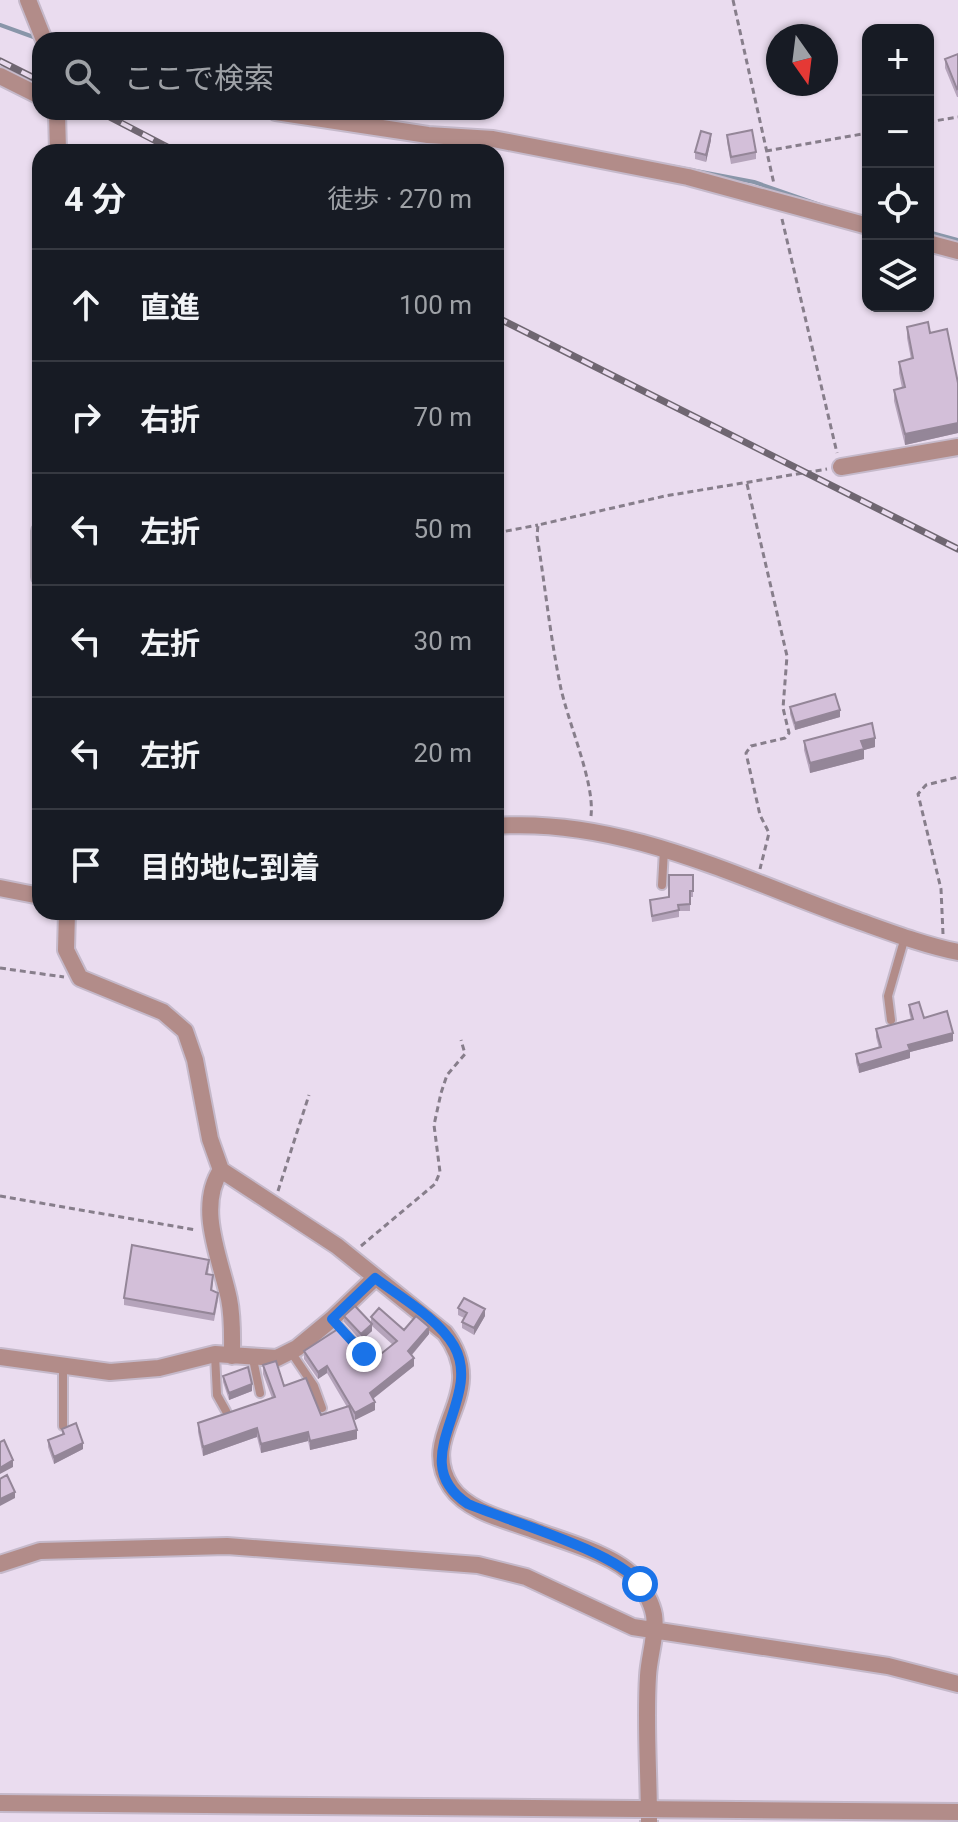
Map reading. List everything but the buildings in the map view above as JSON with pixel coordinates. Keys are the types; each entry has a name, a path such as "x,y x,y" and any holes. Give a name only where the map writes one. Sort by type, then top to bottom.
{"street":[{"path":"28,0 41,32"},
{"path":"0,76 32,92"},
{"path":"57,120 58,144"},
{"path":"329,120 428,135 493,139 688,177 862,224"},
{"path":"934,245 958,251"},
{"path":"841,467 958,447"},
{"path":"504,827 589,832 634,839 950,950"},
{"path":"0,888 32,894"},
{"path":"67,920 66,950 80,978 163,1012 185,1031 195,1060 210,1139 221,1170 349,1256 445,1333 458,1355 461,1395 445,1432 441,1455 446,1479 456,1494 468,1504 597,1554 628,1571 640,1584 653,1612 654,1631 648,1677 649,1815"},
{"path":"221,1170 214,1186 212,1232 229,1298 223,1355"},
{"path":"0,1357 110,1372 141,1371 223,1355 277,1358 291,1352 332,1319 375,1278"},
{"path":"0,1564 40,1551 227,1546 478,1565 526,1577 621,1622 654,1631 888,1666 958,1684"},
{"path":"0,1803 649,1815 958,1812"}],"lane":[{"path":"662,885 664,850"},
{"path":"891,1020 888,996 906,937"},
{"path":"332,1319 364,1354"},
{"path":"291,1352 314,1386 322,1408"},
{"path":"223,1355 217,1395 226,1411"},
{"path":"253,1359 260,1393"},
{"path":"63,1367 63,1426"}],"path":[{"path":"504,531 665,496 841,467 777,201 733,0"},
{"path":"934,121 958,117"},
{"path":"766,151 862,134"},
{"path":"747,483 788,674 783,708 789,733 785,738 751,746 746,753 760,815 769,833 757,884"},
{"path":"538,525 537,536 560,685 580,761 593,796 589,832"},
{"path":"950,950 918,794 926,785 958,777"},
{"path":"0,968 80,978"},
{"path":"349,1256 435,1184 440,1172 434,1125 447,1075 465,1054 461,1040"},
{"path":"274,1203 309,1095"},
{"path":"0,1196 212,1232"}],"waterway":[{"path":"0,25 32,36"},
{"path":"670,166 754,182 823,206"},
{"path":"934,234 958,240"}],"railway":[{"path":"0,61 32,77"},
{"path":"115,120 162,144"},
{"path":"504,321 958,549"}],"route":[{"path":"364,1354 332,1319 375,1278 445,1333 458,1355 462,1371 461,1395 445,1432 441,1455 446,1479 456,1494 468,1504 597,1554 628,1571 640,1584"}]}
